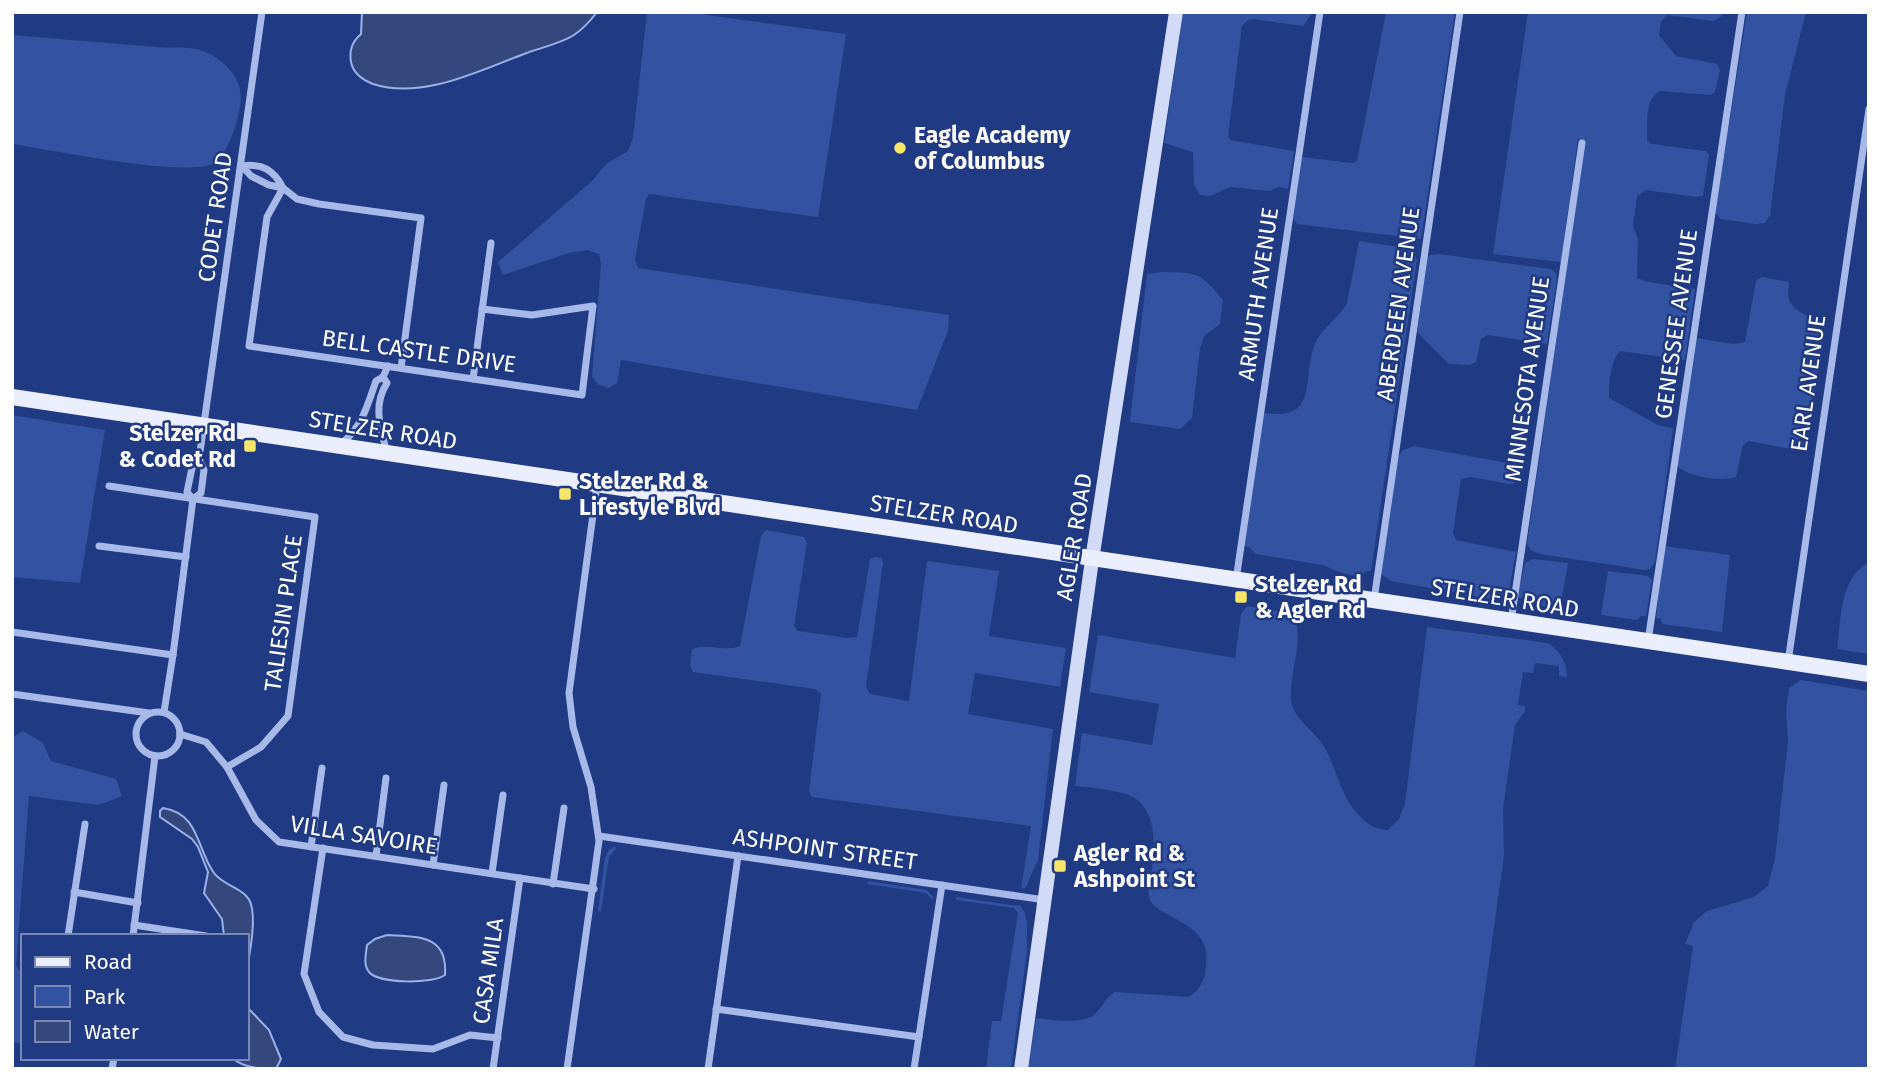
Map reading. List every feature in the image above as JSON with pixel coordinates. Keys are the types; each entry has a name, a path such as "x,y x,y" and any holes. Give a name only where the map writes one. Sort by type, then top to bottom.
{"main road":[{"name":"AGLER ROAD","path":"1021,1069 1092,560 1176,12"},
{"name":"STELZER ROAD","path":"12,397 1869,674"}],"street":[{"name":"CODET ROAD","path":"199,459 262,12"},
{"name":"ARMUTH AVENUE","path":"1236,581 1320,12"},
{"name":"ABERDEEN AVENUE","path":"1374,601 1460,12"},
{"name":"GENESSEE AVENUE","path":"1647,642 1742,12"},
{"name":"EARL AVENUE","path":"1788,663 1869,109"},
{"name":"MINNESOTA AVENUE","path":"1511,622 1582,143"},
{"path":"242,166 255,164 276,174 283,188 297,199 421,218 401,368"},
{"path":"242,166 251,176 269,185 283,188"},
{"name":"BELL CASTLE DRIVE","path":"283,188 267,217 249,346 582,395 593,306 532,315 482,309"},
{"path":"473,379 491,243"},
{"path":"338,447 354,434 376,381 383,377 388,366"},
{"path":"383,377 387,383 377,403 387,454"},
{"path":"164,712 193,499 201,493 204,470 199,459 191,468 187,492 193,499"},
{"path":"567,1069 594,889 599,836 591,787 573,727 569,693 597,485"},
{"name":"TALIESIN PLACE","path":"109,486 315,517 288,716 261,747 227,767"},
{"path":"99,546 186,557"},
{"path":"12,632 173,655"},
{"path":"12,694 149,713 164,712 178,725 180,734 177,746 167,754 155,756 147,753 137,741 138,725 149,713"},
{"name":"VILLA SAVOIRE","path":"180,734 206,742 227,767 256,820 279,842 594,889"},
{"path":"132,934 155,756"},
{"path":"311,847 322,768"},
{"path":"376,856 386,778"},
{"path":"433,865 444,785"},
{"path":"492,873 503,795"},
{"path":"553,884 564,808"},
{"path":"68,934 85,824"},
{"name":"ASHPOINT STREET","path":"599,836 1046,900"},
{"path":"323,849 304,974 319,1012 343,1038 373,1045 433,1049 470,1035 498,1038"},
{"path":"708,1069 738,856"},
{"name":"CASA MILA","path":"492,1069 520,878"},
{"path":"914,1069 942,886"},
{"path":"75,892 138,903"},
{"path":"134,925 193,934"},
{"path":"716,1009 919,1037"}],"green space":[{"path":"647,12 686,12 846,34 818,217 649,194 635,259 638,268 949,315 948,331 917,410 621,360 617,383 609,388 599,385 592,377 601,264 599,254 588,250 569,253 503,275 498,262 592,181 606,164 628,151 633,138"},
{"path":"1183,12 1313,12 1303,26 1253,19 1242,26 1228,136 1230,140 1294,151 1288,189 1279,187 1270,191 1230,187 1210,196 1200,195 1194,185 1193,152 1164,143"},
{"path":"1386,12 1455,12 1421,239 1297,224 1293,218 1302,157 1352,163 1357,161"},
{"path":"1528,12 1722,12 1722,16 1714,21 1667,15 1661,22 1659,35 1676,56 1717,64 1720,70 1715,92 1711,95 1660,91 1651,100 1648,113 1647,140 1651,144 1706,151 1709,155 1703,196 1646,190 1637,196 1633,226 1638,239 1637,278 1695,289 1685,360 1620,351 1614,361 1610,380 1609,398 1658,425 1673,428 1655,562 1650,569 1540,554 1532,551 1527,544 1585,142 1578,139 1561,262 1493,254"},
{"path":"1747,12 1806,12 1785,95 1770,215 1765,223 1755,224 1721,219 1715,213"},
{"path":"12,35 162,48 191,48 210,54 224,63 234,75 240,89 239,113 224,153 213,164 174,167 116,161 12,144"},
{"path":"1359,241 1413,249 1417,260 1371,571 1360,576 1345,574 1322,565 1256,554 1244,546 1262,415 1282,414 1301,405 1316,341 1347,303"},
{"path":"1430,255 1551,269 1556,273 1547,344 1488,335 1481,339 1476,362 1470,365 1449,364 1417,332 1426,259"},
{"path":"1163,272 1198,276 1223,300 1220,324 1204,336 1200,349 1192,418 1180,429 1130,422 1147,274"},
{"path":"1762,277 1789,282 1788,295 1791,304 1817,323 1824,333 1804,446 1796,450 1749,441 1743,445 1736,477 1713,479 1697,476 1677,466 1696,338 1733,344 1745,342 1756,281"},
{"path":"12,415 105,430 80,583 12,577"},
{"path":"1414,446 1513,464 1519,469 1515,483 1471,477 1461,479 1453,533 1456,540 1516,552 1508,596 1496,600 1391,581 1381,574 1397,458 1403,450"},
{"path":"766,530 804,537 807,543 794,626 798,631 857,637 870,559 882,558 866,687 870,694 909,701 927,561 999,571 989,636 1066,648 1060,687 975,673 968,714 1053,729 1038,860 1026,887 1021,889 1031,826 812,797 809,791 821,694 815,689 693,672 690,666 692,649 740,646 761,536"},
{"path":"1664,546 1730,555 1722,632 1662,624 1661,619 1656,618"},
{"path":"1533,559 1568,563 1560,609 1525,603 1524,598 1517,598 1525,563"},
{"path":"1866,564 1869,565 1869,654 1837,649 1846,591 1857,571"},
{"path":"1608,571 1648,576 1652,580 1646,616 1637,620 1601,615"},
{"path":"1247,606 1294,614 1298,634 1291,689 1293,707 1325,748 1342,790 1359,816 1374,827 1388,830 1399,819 1405,803 1427,627 1548,643 1564,662 1567,677 1559,676 1559,666 1535,663 1533,673 1523,672 1518,705 1525,706 1525,711 1515,725 1503,809 1504,856 1474,1069 1028,1069 1036,1018 1068,1021 1091,1017 1115,992 1189,997 1201,984 1205,971 1206,952 1202,940 1186,925 1152,904 1149,898 1154,843 1152,825 1145,809 1140,802 1128,795 1075,786 1082,733 1152,745 1159,704 1089,692 1098,635 1235,658 1241,614"},
{"path":"1801,680 1869,691 1869,1069 1675,1069 1693,946 1685,944 1694,922 1707,911 1754,897 1768,886 1775,858 1788,741 1786,711 1789,688"},
{"path":"23,731 43,743 51,761 116,779 122,796 99,805 29,796 16,965 21,974 21,1044 12,1042 12,738"},
{"path":"615,846 616,849 609,857 601,912 598,911 605,857"},
{"path":"868,881 927,890 934,898 931,899 926,893 867,884"},
{"path":"956,897 1019,904 1025,913 1027,952 1011,1069 986,1069 992,1021 1001,1021 1018,913 1014,908 956,900"}],"water":[{"path":"362,12 597,12 581,30 562,41 450,81 430,86 392,88 373,84 354,70 351,50 361,34"},
{"path":"163,808 175,811 184,817 196,833 214,873 244,894 251,904 253,919 248,962 248,934 224,934 222,919 204,893 208,872 198,847 192,839 160,817"},
{"path":"387,935 419,938 436,945 445,962 445,975 429,980 394,981 369,972 365,959 367,945"},
{"path":"248,1008 269,1030 281,1059 276,1069 247,1066 237,1061 248,1060"}],"place":[{"name":"Eagle Academy of Columbus","path":"900,148"},
{"name":"Stelzer Rd & Codet Rd","path":"250,446"},
{"name":"Stelzer Rd & Lifestyle Blvd","path":"565,494"},
{"name":"Stelzer Rd & Agler Rd","path":"1241,597"},
{"name":"Agler Rd & Ashpoint St","path":"1060,866"}]}
